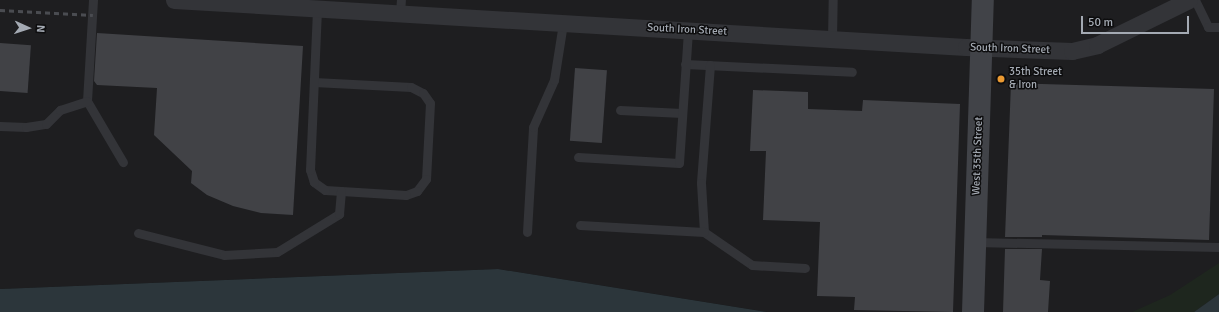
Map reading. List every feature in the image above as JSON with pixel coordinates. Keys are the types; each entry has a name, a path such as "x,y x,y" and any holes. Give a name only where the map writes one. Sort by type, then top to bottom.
{"main road":[{"name":"West 35th Street","path":"973,312 983,0"}],"street":[{"name":"South Iron Street","path":"174,0 295,4 317,8 401,7 563,23 982,48 1072,51 1097,45 1188,0"}],"lane":[{"path":"93,0 87,101 122,162"},
{"path":"832,39 833,0"},
{"path":"1195,0 1208,27 1219,27"},
{"path":"314,82 411,87 424,93 430,104 426,179 417,190 406,195 325,190 314,182 310,170 317,8"},
{"path":"527,232 533,128 554,80 563,23"},
{"path":"578,157 680,163 688,30"},
{"path":"685,64 852,72"},
{"path":"704,232 701,183 710,65"},
{"path":"0,126 26,127 46,124 60,110 87,101"},
{"path":"620,110 682,113"},
{"path":"138,233 224,254 278,252 339,214 341,191"},
{"path":"580,225 704,232 752,265 805,268"},
{"path":"975,242 1219,247"}],"shaded area":[{"path":"0,0 1219,0 1219,294 1194,312 767,312 498,269 0,289"},
{"path":"1219,263 1219,294 1194,312 1132,312 1170,295"},
{"path":"498,269 767,312 0,312 0,289"},
{"path":"1219,294 1219,312 1194,312"}],"building":[{"path":"97,33 303,46 293,215 261,213 233,206 207,195 191,183 192,171 154,135 157,88 97,85 94,81"},
{"path":"0,43 31,45 28,93 0,91"},
{"path":"575,68 607,70 602,143 570,141"},
{"path":"1011,83 1214,89 1209,240 1042,235 1042,237 1005,237"},
{"path":"753,90 808,92 808,109 862,111 863,100 960,104 953,312 854,310 855,297 817,296 820,222 763,220 766,151 750,151"},
{"path":"1005,249 1042,249 1040,280 1050,281 1048,312 1003,312"}],"railway":[{"path":"0,10 93,15"}],"place":[{"name":"35th Street & Iron","path":"1001,79"}]}
